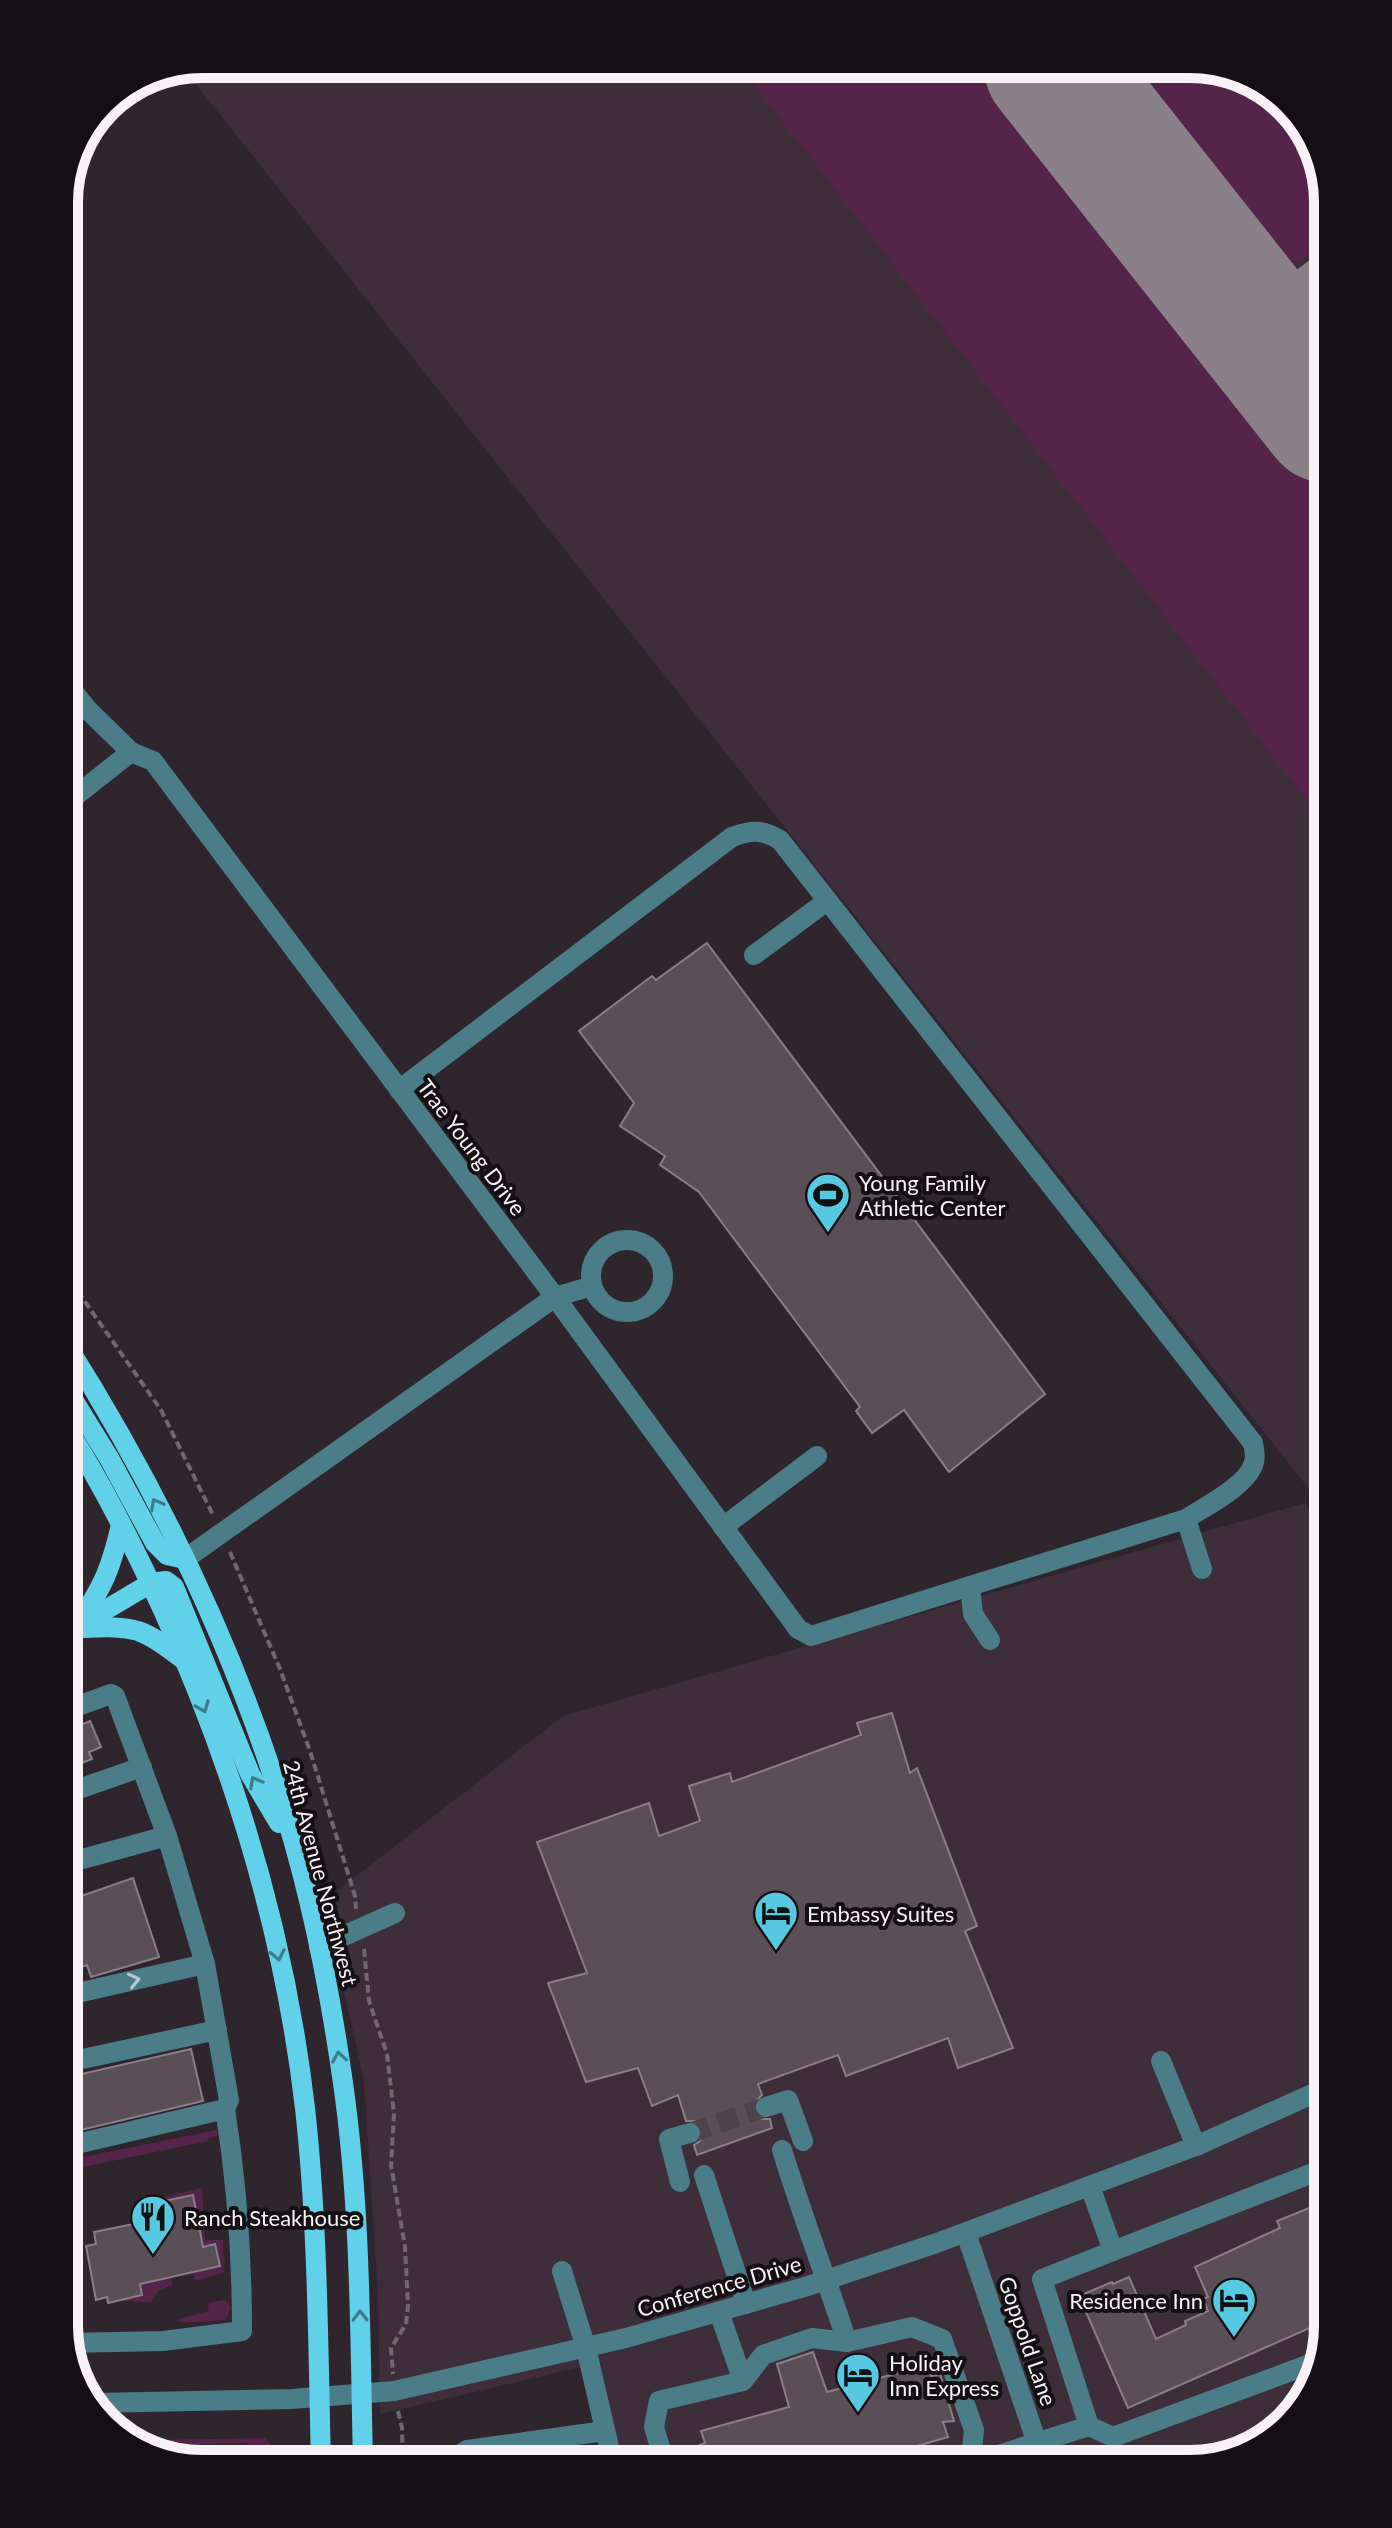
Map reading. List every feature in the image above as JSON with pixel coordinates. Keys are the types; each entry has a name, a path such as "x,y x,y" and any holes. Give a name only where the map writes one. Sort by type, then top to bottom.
{"main road":[{"name":"24th Avenue Northwest","path":"78,1365 150,1491 215,1624 278,1789 294,1849 319,1947 343,2085 354,2176 363,2450"},
{"path":"78,1408 155,1543 167,1555 185,1559"},
{"path":"78,1449 151,1583 186,1661 229,1777 257,1870 290,2015 304,2105 314,2219 321,2450"},
{"path":"78,1620 109,1573 121,1525"},
{"path":"78,1627 151,1583 166,1581 174,1587 250,1774 294,1849"},
{"path":"78,1631 113,1628 138,1631 186,1661"}],"street":[{"name":"Trae Young Drive","path":"78,698 131,752 153,761 555,1297 798,1629 811,1636 970,1586"},
{"path":"78,794 131,752"},
{"path":"399,1090 732,837 751,830 768,833 780,840 1253,1443 1254,1462 1243,1480 1186,1519 970,1586 973,1614 990,1640"},
{"path":"754,955 827,901"},
{"path":"185,1559 555,1297 592,1286"},
{"path":"723,1527 817,1456"},
{"path":"1186,1519 1202,1569"},
{"path":"78,1706 111,1694 115,1696 167,1836 205,1964 229,2100 225,2109 242,2268 242,2331 163,2341 79,2343"},
{"path":"78,1789 142,1767"},
{"path":"78,1860 167,1836"},
{"path":"319,1947 395,1913"},
{"path":"78,1987 205,1964"},
{"path":"78,2060 217,2030"},
{"path":"1161,2061 1196,2146"},
{"name":"Conference Drive","path":"105,2403 319,2397 394,2391 586,2348 746,2304 966,2233 1196,2146 1314,2093"},
{"path":"766,2107 788,2100 803,2141"},
{"path":"78,2144 225,2109"},
{"path":"680,2182 669,2139 690,2133"},
{"path":"782,2150 847,2342"},
{"path":"1089,2426 1042,2279 1314,2172"},
{"path":"704,2175 746,2304"},
{"path":"1090,2186 1113,2251"},
{"name":"Goppold Lane","path":"966,2233 1039,2450"},
{"path":"562,2271 586,2348 610,2450"},
{"path":"719,2312 743,2381"},
{"path":"661,2450 654,2427 659,2401 743,2381 763,2355 812,2338 847,2342 912,2327 942,2339 974,2430 972,2450"},
{"path":"1017,2450 1089,2426 1113,2437 1307,2365"},
{"path":"467,2450 605,2431"}],"shaded area":[{"path":"749,78 997,78 1314,478 1314,810"},
{"path":"1113,78 1198,78 1222,82 1238,87 1266,104 1288,126 1305,154 1312,177 1314,252 1265,270"},
{"path":"1198,78 1238,87 1266,104 1288,126 1305,154 1312,177 1314,202 1314,1495 192,79"},
{"path":"1305,1503 1314,1516 1314,2326 1307,2366 1283,2408 1238,2441 1215,2448 1190,2450 620,2450 594,2364 380,2414 378,2293 364,2081 324,1901 563,1716"},
{"path":"216,2130 220,2135 208,2141 78,2168 78,2158"},
{"path":"202,2188 205,2240 223,2240 224,2273 195,2281 193,2272 220,2266 215,2244 203,2247 193,2195 155,2203 155,2199"},
{"path":"171,2277 173,2285 158,2291 151,2302 118,2301 141,2295 140,2284"},
{"path":"224,2300 231,2308 225,2320 183,2323 175,2320 209,2311 207,2303"},
{"path":"265,2438 277,2450 250,2450 248,2443 166,2445 152,2440"}],"building":[{"name":"Young Family Athletic Center","path":"707,943 1045,1394 949,1472 904,1410 872,1433 856,1411 860,1407 699,1192 660,1165 665,1156 620,1126 634,1103 579,1031 652,976 656,980"},
{"name":"Embassy Suites","path":"892,1713 910,1773 917,1768 977,1926 965,1931 1013,2048 958,2068 948,2038 846,2076 838,2055 758,2084 762,2095 754,2103 754,2112 762,2119 770,2119 772,2128 697,2155 694,2145 703,2135 700,2124 686,2121 678,2095 652,2106 638,2068 586,2082 548,1983 587,1973 537,1842 649,1803 659,1836 700,1821 689,1786 730,1773 732,1782 861,1735 857,1723"},
{"path":"90,1721 101,1747 89,1752 92,1759 78,1764 78,1726"},
{"path":"133,1878 159,1957 91,1977 87,1965 81,1967 78,1958 78,1897"},
{"path":"191,2049 203,2101 78,2131 78,2075"},
{"name":"Ranch Steakhouse","path":"193,2195 203,2247 215,2244 220,2266 140,2284 142,2295 108,2303 107,2297 96,2300 86,2246 96,2244 94,2232 158,2219 155,2203"},
{"path":"1314,2206 1314,2326 1128,2408 1079,2296 1129,2277 1156,2339 1208,2311 1203,2299 1208,2297 1195,2267 1280,2228 1277,2221"},
{"name":"Holiday Inn Express","path":"813,2352 827,2392 928,2365 931,2376 940,2374 954,2421 943,2422 948,2437 903,2450 698,2450 697,2446 705,2443 701,2431 789,2407 777,2364"}],"taxiway":[{"path":"1260,331 1314,290"}],"runway":[{"path":"1060,78 1314,398"}],"tunnel":[{"path":"690,2133 766,2107"}],"place":[{"name":"Young Family Athletic Center","path":"828,1234"},
{"name":"Embassy Suites","path":"776,1952"},
{"name":"Ranch Steakhouse","path":"153,2256"},
{"name":"Residence Inn","path":"1234,2339"},
{"name":"Holiday Inn Express","path":"858,2414"}]}
